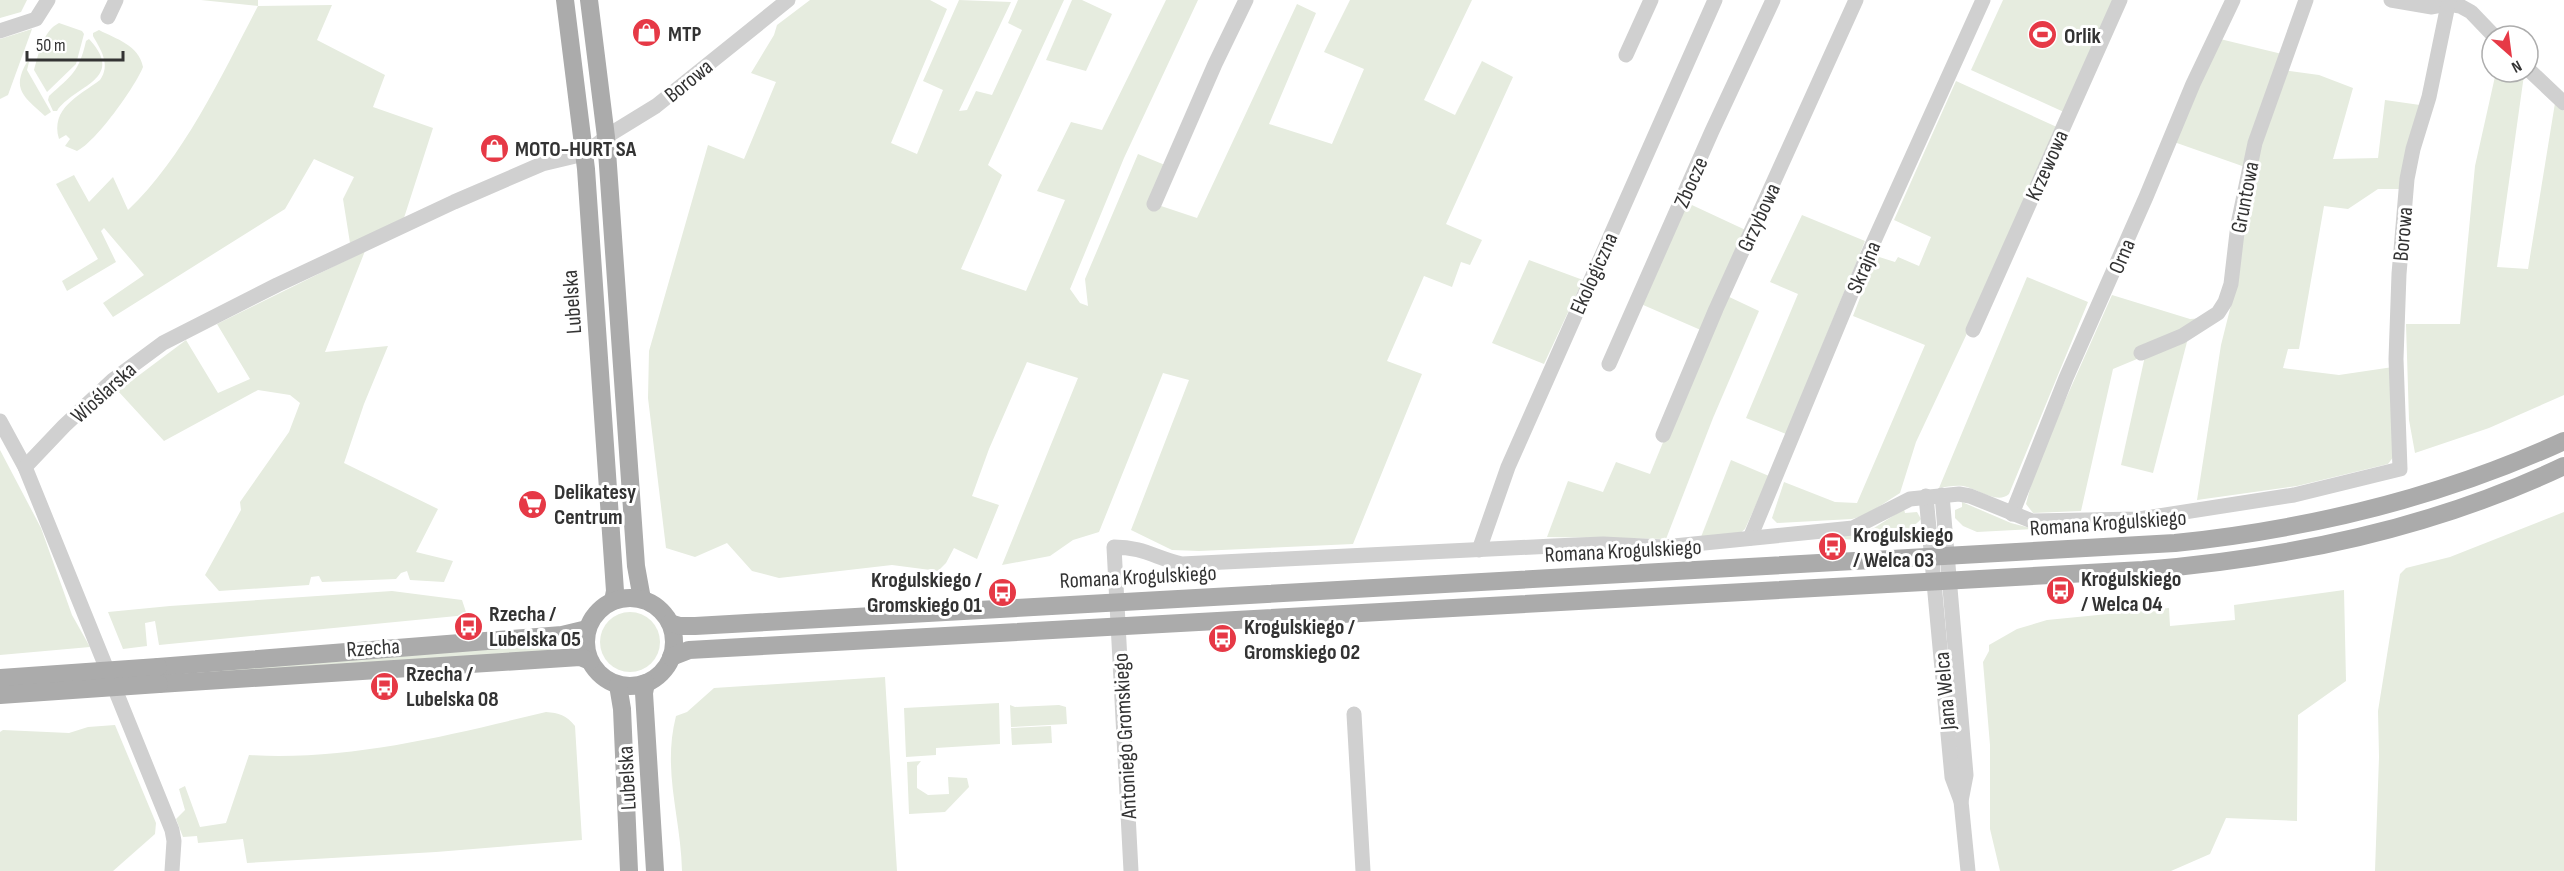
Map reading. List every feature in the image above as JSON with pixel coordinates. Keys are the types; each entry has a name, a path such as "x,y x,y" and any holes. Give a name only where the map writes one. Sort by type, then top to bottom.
{"main road":[{"name":"Lubelska","path":"565,0 584,154 615,591 613,601"},
{"path":"589,0 606,137 636,566 642,599"},
{"name":"Romana Krogulskiego","path":"670,623 687,626 2175,543 2293,527 2409,500 2481,476 2564,441"},
{"path":"671,657 689,650 2186,567 2300,551 2401,528 2488,498 2564,466"},
{"path":"630,597 642,599 658,608 670,623 674,638 671,657 659,675 646,683 630,686 618,685 599,674 590,661 585,645 587,629 594,615 613,601 630,597"},
{"name":"Rzecha","path":"158,675 554,636 587,629"},
{"name":"Rzecha","path":"158,675 580,657 590,661"},
{"path":"0,678 158,675"},
{"path":"0,695 158,675"},
{"name":"Lubelska","path":"646,683 644,693 656,871"},
{"name":"Lubelska","path":"618,685 623,717 629,871"}],"street":[{"path":"0,31 36,19 48,0"},
{"path":"108,16 116,0"},
{"name":"Borowa","path":"584,154 606,137 656,106 788,0"},
{"path":"1154,204 1215,64 1246,0"},
{"path":"1626,55 1651,0"},
{"name":"Ekologiczna","path":"1479,550 1487,520 1508,467 1715,0"},
{"name":"Zbocze","path":"1609,364 1712,131 1773,0"},
{"name":"Grzybowa","path":"1663,435 1712,319 1857,0"},
{"name":"Skrajna","path":"1750,538 1864,263 1983,0"},
{"name":"Krzewowa","path":"1973,330 2120,0"},
{"name":"Orna","path":"2012,514 2066,378 2193,84 2233,0"},
{"name":"Gruntowa","path":"2141,353 2182,336 2217,313 2225,302 2255,143 2306,0"},
{"path":"2391,0 2432,7 2449,2 2471,12 2482,24"},
{"name":"Borowa","path":"2012,514 2042,522 2148,518 2294,495 2400,469 2396,359 2407,179 2413,149 2429,97 2449,2"},
{"path":"2540,80 2564,103"},
{"name":"Wioślarska","path":"26,467 96,396 139,359 163,343 277,285 454,202 542,164 584,154"},
{"path":"0,421 26,467 172,830 174,841 172,871"},
{"path":"1940,556 1942,495"},
{"path":"1479,550 1603,544 1664,547 1853,528 1897,504 1926,496 1970,496 2012,514"},
{"path":"1926,496 1940,556"},
{"name":"Antoniego Gromskiego","path":"1131,871 1114,547 1143,549 1163,560 1182,564 1479,550"},
{"name":"Jana Welca","path":"1940,556 1966,775 1961,801 1968,871"},
{"path":"1354,714 1363,871"}],"shaded area":[{"path":"0,0 27,0 21,12 0,18"},
{"path":"201,0 258,0 258,6"},
{"path":"810,0 930,0 947,9 891,143 917,154 943,90 923,81 959,0 1011,2 959,111 967,110 976,91 992,95 1022,30 1008,23 1018,0 1064,0 988,165 1002,175 961,269 1026,291 1065,200 1037,191 1071,122 1102,130 1166,0 1198,0 1124,158 1070,289 1080,303 1088,306 1085,279 1138,154 1165,165 1149,202 1197,218 1297,4 1316,13 1269,124 1332,144 1364,69 1324,52 1350,0 1472,0 1424,100 1455,115 1482,61 1513,77 1446,224 1482,240 1470,265 1461,262 1452,287 1424,276 1387,361 1422,374 1353,544 1199,551 1172,550 1131,530 1189,380 1163,373 1099,532 1073,540 1050,556 1002,565 1078,378 1027,362 989,449 972,496 999,505 977,559 954,548 946,563 938,571 892,565 779,578 752,571 727,543 695,557 666,548 648,398 649,351 708,145 744,159 776,82 751,73 774,35 777,25"},
{"path":"1072,0 1082,0 1112,14 1086,71 1046,60"},
{"name":"Orlik","path":"2003,0 2114,0 2066,113 1971,70"},
{"path":"332,5 317,40 385,75 373,107 433,128 403,221 350,243 343,199 354,177 314,159 285,209 113,317 103,303 144,275 104,228 101,231 116,262 67,291 62,281 98,259 56,184 74,175 89,202 113,177 128,210 167,166 184,141 216,87 258,6"},
{"path":"59,23 82,31 84,34 76,64 47,92 34,70 45,37"},
{"path":"32,29 8,95 0,99 0,39"},
{"path":"99,30 132,48 141,59 143,67 114,113 94,137 77,151 65,146 70,139 66,135 59,139 57,128 62,111 75,98 100,80 103,74 104,58 93,36 93,33"},
{"path":"89,39 99,53 102,64 100,73 94,81 65,102 57,111 53,111 48,100 49,96 73,72 80,60 86,41"},
{"path":"2220,39 2282,54 2245,167 2174,142"},
{"path":"29,62 27,70 51,112 45,116 26,98 20,86 22,71"},
{"path":"2282,70 2319,75 2353,88 2333,159 2378,158 2385,100 2420,105 2403,189 2378,189 2348,209 2324,206 2299,349 2288,349 2283,368 2339,375 2393,367 2394,456 2388,464 2297,486 2197,500 2221,345 2237,281 2253,168"},
{"path":"1956,81 2059,128 1916,442 1900,493 1866,515 1852,519 1777,523 1772,518 1784,482 1835,502 1857,503 1925,345 1853,316 1876,256 1895,262 1898,257 1919,266 1931,237 1894,220"},
{"path":"2493,84 2523,84 2497,267 2528,269 2555,103 2564,111 2564,395 2489,428 2415,453 2409,420 2406,324 2460,324 2475,166"},
{"path":"1679,199 1752,233 1725,295 1759,311 1713,418 1666,539 1547,537 1568,481 1603,492 1616,462 1650,474 1687,384 1703,331 1634,301"},
{"path":"1802,215 1865,241 1786,434 1746,418 1798,294 1770,282"},
{"path":"365,251 325,352 388,346 364,404 344,463 438,509 416,552 453,561 444,582 410,580 407,571 401,573 396,579 322,582 319,576 311,577 309,585 219,591 205,575 241,510 240,502 289,432 300,403 290,395 258,390 164,441 118,391 186,340 218,393 250,379 217,324"},
{"path":"1529,260 1583,280 1544,364 1492,343"},
{"path":"2027,277 2088,302 2009,494 1999,498 1963,486 1939,488"},
{"path":"2112,295 2190,319 2204,318 2137,359 2113,369 2081,511 2033,513 2026,504 2036,466"},
{"path":"2188,338 2153,473 2121,465 2145,356"},
{"path":"0,450 41,528 72,615 90,647 0,655"},
{"path":"1731,460 1769,476 1745,529 1738,535 1701,537"},
{"path":"1962,502 2011,523 2034,529 1977,532 1963,526 1955,518 1955,510 1962,507"},
{"path":"1904,509 1905,513 1917,512 1921,519 1903,532 1868,540 1833,537 1852,535 1874,528"},
{"path":"2564,512 2564,871 2375,871 2379,757 2378,711 2400,574 2406,568 2450,557"},
{"path":"2344,590 2346,681 2298,715 2297,821 2226,818 2210,854 2171,871 2000,871 1990,829 1990,745 1983,662 1989,651 1989,645 2017,629 2047,620 2169,608 2170,626 2235,620 2234,605"},
{"path":"392,591 462,600 467,615 159,645 155,621 145,623 147,646 123,649 108,612 170,606"},
{"path":"630,612 651,621 660,642 651,663 630,672 609,663 600,642 609,621"},
{"path":"551,642 551,652 192,674 269,665"},
{"path":"885,677 897,871 682,871 671,775 672,736 676,716 687,712 714,688"},
{"path":"999,703 1000,744 936,748 936,755 906,757 904,708"},
{"path":"1010,705 1015,707 1059,705 1066,707 1067,724 1011,727"},
{"path":"546,712 562,715 575,726 582,840 436,852 247,863 243,839 198,843 197,836 183,837 176,819 185,810 179,789 185,786 200,827 226,823 249,755 287,756 362,750 436,737"},
{"path":"115,725 156,823 155,834 113,871 0,871 0,732 3,730 69,733 88,727"},
{"path":"1051,726 1052,743 1012,745 1011,728"},
{"path":"921,761 917,766 917,788 928,795 949,794 948,777 967,778 969,787 945,812 909,814 907,762"}],"place":[{"name":"MTP","path":"647,33"},
{"name":"Orlik","path":"2043,35"},
{"name":"MOTO-HURT SA","path":"494,148"},
{"name":"Delikatesy Centrum","path":"533,504"},
{"name":"Krogulskiego / Welca 03","path":"1832,547"},
{"name":"Krogulskiego / Welca 04","path":"2060,591"},
{"name":"Krogulskiego / Gromskiego 01","path":"1003,592"},
{"name":"Rzecha / Lubelska 05","path":"468,626"},
{"name":"Krogulskiego / Gromskiego 02","path":"1223,639"},
{"name":"Rzecha / Lubelska 08","path":"385,686"}]}
